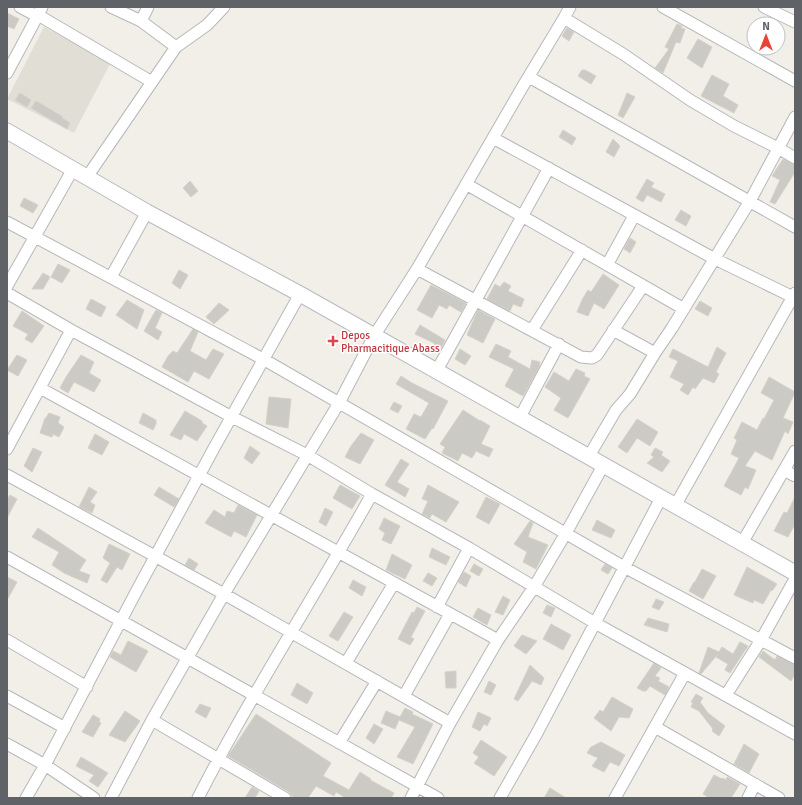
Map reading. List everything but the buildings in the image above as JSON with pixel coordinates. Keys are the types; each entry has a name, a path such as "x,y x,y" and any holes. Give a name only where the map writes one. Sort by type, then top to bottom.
{"main road":[{"path":"7,131 147,212 437,370 795,573"}],"street":[{"path":"20,7 33,14 40,11"},
{"path":"111,7 141,21 176,47"},
{"path":"141,21 148,7"},
{"path":"88,177 176,47 206,25 224,7"},
{"path":"111,798 187,657 339,403 374,336 417,269 570,7"},
{"path":"663,7 795,82"},
{"path":"764,7 795,22"},
{"path":"7,73 40,11"},
{"path":"40,11 152,82"},
{"path":"564,18 623,54 690,100 734,126 795,158"},
{"path":"529,77 795,227"},
{"path":"589,456 616,410 630,394 684,309 750,201 795,117"},
{"path":"493,138 714,259 794,296 675,506"},
{"path":"437,370 549,168"},
{"path":"7,286 73,169"},
{"path":"466,184 684,309"},
{"path":"111,277 147,212"},
{"path":"607,265 634,216"},
{"path":"7,222 263,359 624,567 795,658"},
{"path":"532,330 582,250"},
{"path":"417,269 560,344 581,357 592,358 597,354 643,286"},
{"path":"7,293 71,330 307,455 372,494 469,548 595,623 795,734"},
{"path":"26,798 45,766 199,475 300,294"},
{"path":"7,449 71,330"},
{"path":"613,330 655,353"},
{"path":"520,417 560,344"},
{"path":"40,388 498,640"},
{"path":"742,543 795,451"},
{"path":"410,798 450,723 498,640 534,587 604,464"},
{"path":"784,470 795,476"},
{"path":"7,475 224,594 450,723"},
{"path":"198,798 217,759 372,494"},
{"path":"500,798 661,498"},
{"path":"437,607 469,548"},
{"path":"7,557 438,798"},
{"path":"726,696 761,640 795,579"},
{"path":"346,663 394,583"},
{"path":"404,696 450,614"},
{"path":"7,640 87,687"},
{"path":"615,798 685,673"},
{"path":"339,743 378,681"},
{"path":"7,696 65,728"},
{"path":"152,720 217,759 270,794 285,798"},
{"path":"655,727 779,798"},
{"path":"7,744 45,766 94,798"},
{"path":"748,798 755,784"}],"shaded area":[{"path":"44,27 111,62 74,133 7,99"}],"place":[{"name":"Depos Pharmacitique Abass","path":"333,341"}]}
